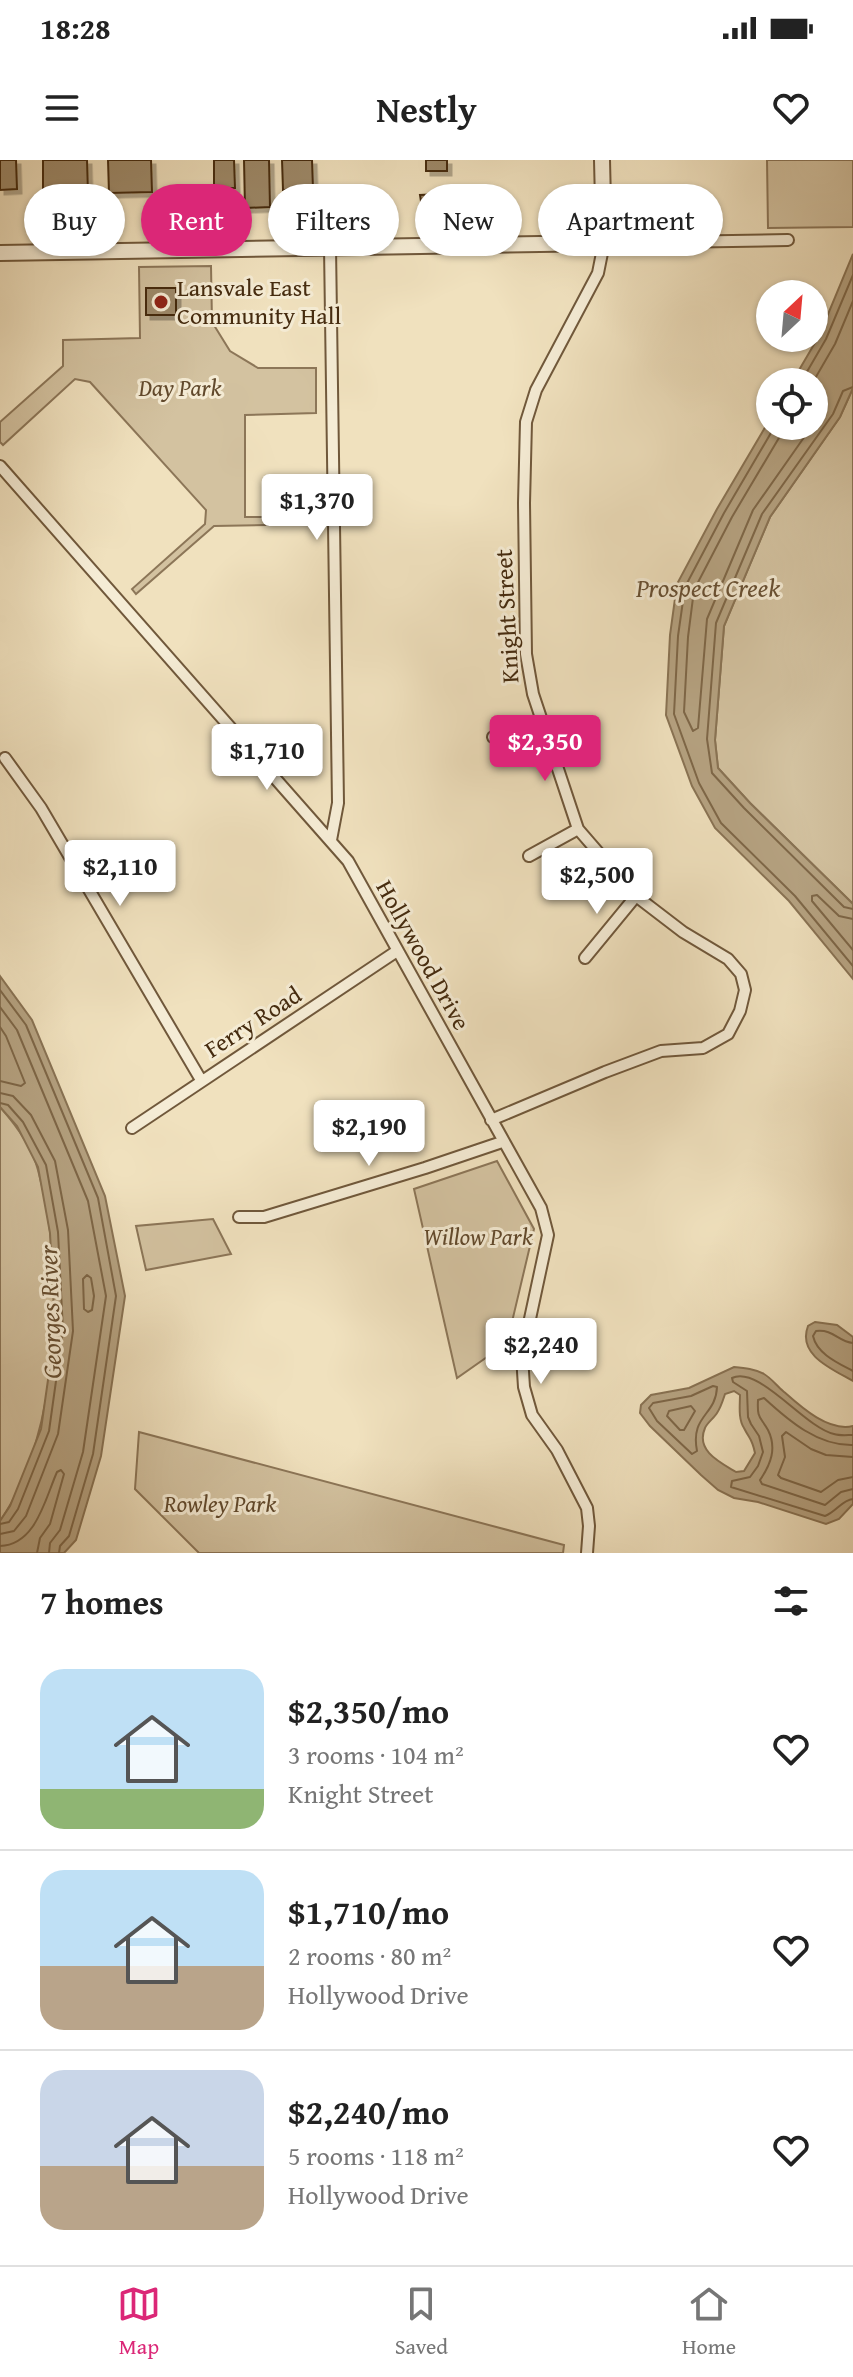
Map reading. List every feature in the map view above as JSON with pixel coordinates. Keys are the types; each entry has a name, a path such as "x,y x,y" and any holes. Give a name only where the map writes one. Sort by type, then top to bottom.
{"street":[{"name":"Knight Street","path":"602,160 603,184"},
{"path":"723,241 788,240"},
{"path":"399,246 538,244"},
{"path":"0,253 268,248"},
{"path":"330,256 338,803 331,840"},
{"name":"Knight Street","path":"491,1120 661,1051 703,1048 728,1034 740,1011 745,990 741,974 728,959 683,932 636,896 578,829 533,694 526,654 526,422 536,390 598,273 601,256"},
{"name":"Hollywood Drive","path":"0,466 348,861 541,1208 548,1235 522,1356 524,1387 532,1415 557,1450 587,1508 587,1553"},
{"path":"493,737 545,729"},
{"path":"5,758 41,808 201,1080"},
{"path":"529,856 578,829"},
{"path":"585,958 636,896"},
{"name":"Ferry Road","path":"132,1128 397,951"},
{"path":"239,1217 264,1217 502,1142"}],"green space":[{"path":"767,160 853,160 853,227 768,228"},
{"name":"Day Park","path":"211,266 212,322 230,351 258,368 316,368 316,413 245,415 245,517 317,517 317,524 214,526 136,594 132,589 205,524 206,510 90,382 75,379 3,445 0,442 0,422 63,366 63,340 140,338 139,267"},
{"path":"853,388 853,904 718,768 715,740 724,626 770,517 824,440 828,440 828,434"},
{"path":"0,1107 23,1137 38,1170 47,1210 54,1302 46,1398 36,1443 20,1485 0,1521"},
{"name":"Willow Park","path":"497,1161 534,1229 507,1343 457,1378 414,1189"},
{"path":"213,1219 231,1254 146,1270 136,1226"},
{"name":"Rowley Park","path":"139,1432 564,1545 563,1553 199,1553 135,1489"}],"water":[{"name":"Prospect Creek","path":"853,254 853,388 828,434 828,368 800,368 810,352 828,352 828,314"},
{"name":"Prospect Creek","path":"758,440 824,440 770,517 724,626 715,740 718,768 853,904 853,979 789,901 715,828 692,786 666,715 670,635 677,584"},
{"path":"0,976 32,1020 105,1196 125,1296 101,1456 76,1540 64,1553 0,1553 0,1521 10,1506 41,1429 55,1331 50,1233 38,1167 17,1126 0,1107"},
{"path":"815,1322 837,1325 853,1337 853,1381 812,1353 806,1336 808,1326"},
{"path":"734,1367 753,1370 767,1376 815,1417 834,1425 853,1426 853,1504 839,1519 826,1524 758,1502 734,1498 718,1490 640,1413 641,1405 651,1395 689,1388","holes":["734,1391 740,1395 742,1424 755,1453 744,1471 736,1472 706,1450 703,1436 725,1394"]}],"building":[{"path":"0,160 16,160 17,189 0,190"},
{"path":"43,160 87,160 88,184 43,184"},
{"path":"108,160 151,160 152,184 141,184 141,192 125,193 125,184 109,184"},
{"path":"214,160 234,160 235,184 214,184"},
{"path":"244,160 269,160 268,207 252,208 252,184 244,184"},
{"path":"282,160 312,160 313,184 283,184"},
{"path":"426,160 447,160 447,171 426,171"},
{"name":"Lansvale East Community Hall","path":"146,288 176,288 176,315 146,315"}],"place":[{"name":"Lansvale East Community Hall","path":"161,302"}],"water label":[{"name":"Georges River","path":"50,1312"}]}
